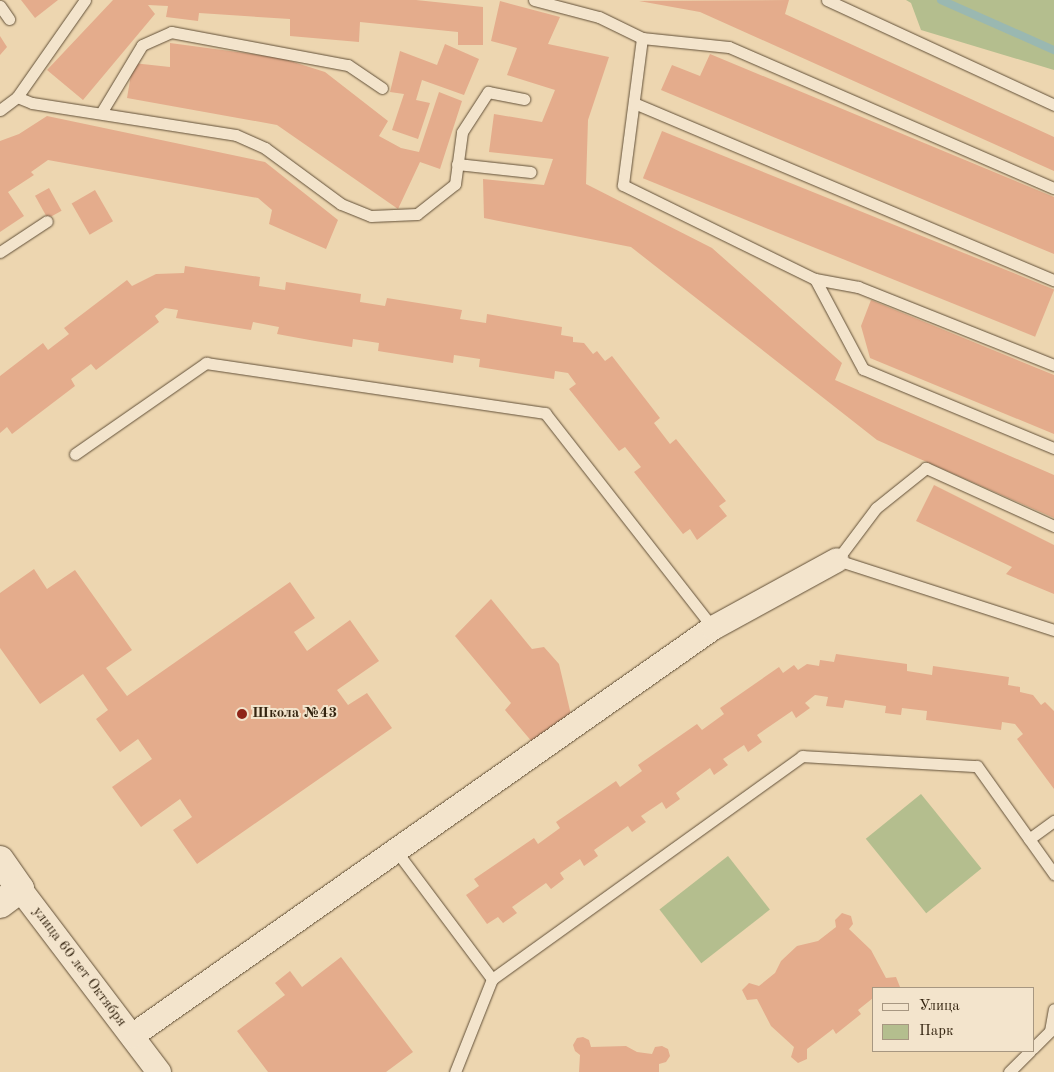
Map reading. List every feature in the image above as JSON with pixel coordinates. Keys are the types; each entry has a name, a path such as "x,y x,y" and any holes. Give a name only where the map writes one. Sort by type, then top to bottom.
{"street":[{"path":"132,1036 397,852 713,628 837,560"},
{"name":"улица 60 лет Октября","path":"0,860 10,896 132,1036 159,1072"}],"lane":[{"path":"0,110 17,97 85,0"},
{"path":"534,0 599,17 642,38 728,47 1054,188"},
{"path":"827,0 1054,105"},
{"path":"0,6 9,18"},
{"path":"101,113 142,45 171,32 348,65 382,88"},
{"path":"642,38 624,185 815,279 858,287 1054,365"},
{"path":"17,97 236,136 265,148 341,204 372,216 416,214 454,184 462,132 488,92 524,99"},
{"path":"634,103 1054,280"},
{"path":"457,164 531,172"},
{"path":"0,252 47,221"},
{"path":"815,279 862,369 1054,448"},
{"path":"76,454 206,363 545,413 713,628"},
{"path":"1054,526 926,468 876,508 837,560 1054,630"},
{"path":"454,1072 492,979 802,756 977,766 1054,874"},
{"path":"1029,839 1054,821"},
{"path":"397,852 492,979"},
{"path":"1034,1048 1050,1031 1054,1009"},
{"path":"1009,1072 1030,1052"}],"green space":[{"path":"906,0 1054,0 1054,70 921,30 911,3"},
{"path":"921,794 981,869 926,913 866,839"},
{"path":"728,856 770,910 701,963 659,910"}],"building":[{"path":"21,0 58,0 35,18"},
{"path":"113,0 416,0 483,7 483,45 458,45 458,32 360,22 359,42 290,36 290,19 199,13 198,21 166,17 168,6 148,5 155,14 83,100 47,70"},
{"path":"789,0 785,14 1054,137 1054,171 700,12 639,1"},
{"path":"500,1 560,17 548,44 609,57 588,120 586,184 712,248 842,363 835,380 1054,475 1054,518 877,440 631,247 484,218 483,179 544,185 553,159 489,152 494,114 542,122 555,90 507,75 517,48 491,41"},
{"path":"0,36 7,47 0,55"},
{"path":"170,43 281,58 325,72 388,121 379,136 401,148 419,152 439,92 462,101 440,169 420,162 398,209 277,125 127,98 133,63 170,67"},
{"path":"445,44 479,59 464,95 422,80 416,100 430,103 418,139 392,130 404,94 390,92 400,51 437,65"},
{"path":"710,54 1054,197 1054,254 661,90 672,65 700,76"},
{"path":"47,116 265,162 338,220 326,249 269,224 272,210 258,198 48,160 31,172 34,175 8,192 24,216 0,232 0,141 19,134"},
{"path":"662,131 1054,289 1035,337 643,178"},
{"path":"49,188 62,211 48,218 35,196"},
{"path":"95,190 113,221 90,235 72,204"},
{"path":"185,266 260,277 259,286 285,290 286,282 361,294 360,302 385,306 387,298 462,310 460,319 486,323 487,314 562,327 561,335 573,337 573,342 584,343 593,354 597,351 605,361 612,356 660,418 654,423 670,444 676,439 726,501 719,506 727,516 697,540 690,529 683,534 634,472 641,467 625,447 619,451 569,389 576,384 568,373 555,371 554,379 479,367 480,359 454,355 453,363 378,351 379,343 353,339 352,347 277,334 279,327 253,322 251,330 176,318 178,310 165,308 155,316 159,322 96,370 91,364 71,379 75,386 12,434 7,427 0,433 0,376 43,343 48,350 69,334 64,328 127,280 132,286 156,274 184,273"},
{"path":"871,300 1054,375 1054,434 870,358 861,326"},
{"path":"934,485 1054,545 1054,594 1006,574 1012,567 916,521"},
{"name":"Школа №43","path":"34,569 47,589 75,570 132,650 106,668 127,696 290,582 315,618 294,632 307,651 350,620 379,661 337,690 348,705 367,693 392,728 197,864 173,830 192,817 180,799 141,827 112,787 152,759 138,739 120,752 96,719 108,710 83,674 40,704 0,648 0,593"},
{"path":"491,599 532,649 544,647 559,664 572,719 533,743 505,710 511,703 455,636"},
{"path":"836,654 907,664 907,671 932,675 933,666 1009,677 1008,685 1020,687 1020,692 1033,695 1041,705 1045,702 1054,711 1054,789 1017,739 1023,734 1015,724 1002,722 1001,730 926,720 927,711 902,708 901,715 885,713 886,706 845,700 843,708 826,706 828,697 815,695 805,703 810,708 796,718 792,711 757,735 762,742 748,752 744,745 723,759 728,765 714,775 710,768 676,793 680,799 666,809 662,802 641,816 646,822 632,832 628,826 594,850 598,856 584,866 580,859 560,873 564,879 551,889 546,883 512,907 517,913 503,923 498,917 487,924 466,895 479,886 474,879 534,838 538,844 560,828 556,822 616,781 620,787 642,771 638,765 697,724 702,730 724,714 720,708 779,667 783,673 794,665 798,670 807,664 819,666 820,660 834,662"},
{"path":"842,913 851,916 853,924 849,929 871,950 886,978 896,977 900,987 872,987 872,999 858,1010 861,1014 836,1034 833,1029 807,1049 807,1059 798,1063 791,1057 794,1047 771,1026 757,999 747,1000 742,990 749,983 759,986 775,973 781,961 797,946 818,941 836,927 835,920"},
{"path":"341,957 413,1052 386,1072 268,1072 237,1031 285,995 275,983 290,971 302,987"},
{"path":"583,1037 589,1040 591,1047 626,1046 637,1052 652,1054 655,1047 662,1046 668,1049 670,1056 666,1062 659,1064 659,1072 579,1072 580,1055 575,1051 573,1045 577,1038"}],"waterway":[{"path":"941,0 1054,50"}],"place":[{"name":"Школа №43","path":"242,714"}]}
